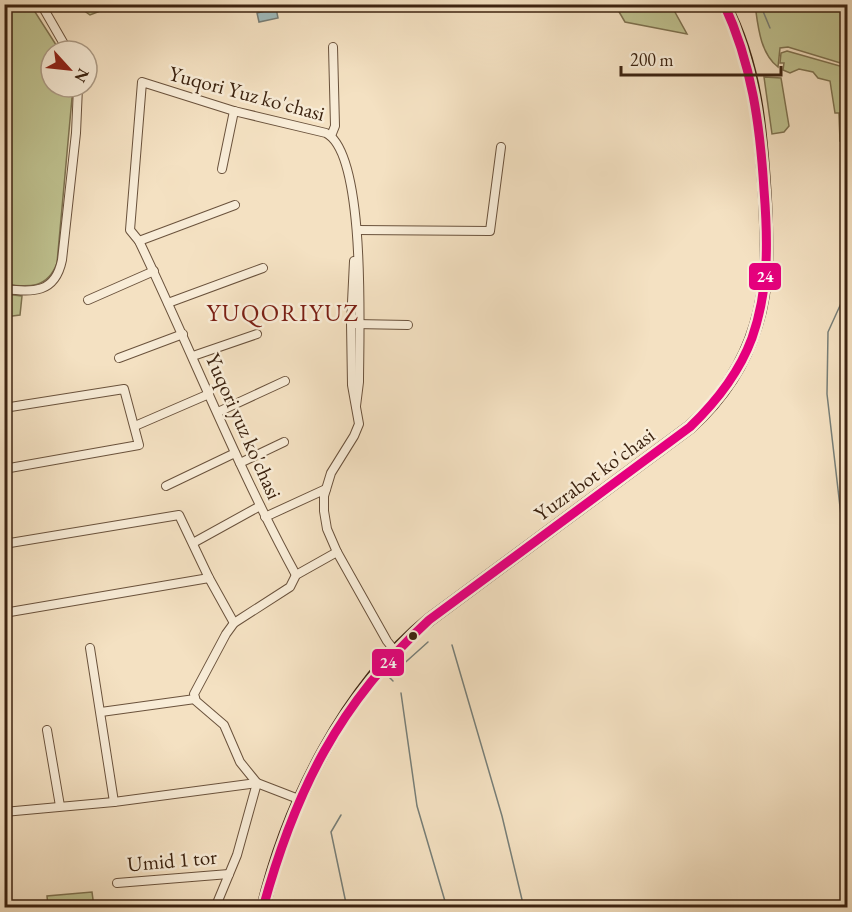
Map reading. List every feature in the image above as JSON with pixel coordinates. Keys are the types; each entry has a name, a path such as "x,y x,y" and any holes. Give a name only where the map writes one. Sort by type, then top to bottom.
{"main road":[{"name":"Yuzrabot ko'chasi","path":"263,908 301,801 352,704 397,653 433,626 463,599 690,427 721,394 746,352 759,315 765,283 767,255 764,173 759,115 752,79 742,45 724,4"},
{"name":"Yuzrabot ko'chasi","path":"463,599 690,435 724,400 752,353 763,324 769,295 773,259 773,220 767,135 761,91 750,47 732,4"},
{"name":"Yuzrabot ko'chasi","path":"269,908 280,860 306,802 339,737 397,653"}],"street":[{"path":"40,4 61,39"},
{"path":"331,136 335,126 333,47"},
{"name":"Yuqori Yuz ko'chasi","path":"142,82 234,111 326,133 339,145 350,178 357,230 353,270 359,382 356,406 359,424 354,436 330,473 323,503 325,519 337,552 397,653"},
{"name":"Yuqori yuz ko'chasi","path":"142,82 130,229 139,241 154,271 235,453 296,575"},
{"path":"4,288 28,291 41,289 51,284 58,275 62,260 77,99"},
{"path":"222,169 234,111"},
{"path":"357,230 490,231 501,147"},
{"path":"139,241 235,205"},
{"path":"168,303 263,268"},
{"path":"88,300 154,271"},
{"path":"355,323 408,325"},
{"path":"119,358 183,334"},
{"path":"193,356 257,334"},
{"path":"218,412 285,381"},
{"path":"4,408 124,390 139,445 4,469"},
{"path":"135,426 209,394"},
{"path":"240,463 284,442"},
{"path":"166,486 235,453"},
{"path":"265,517 326,489"},
{"path":"193,543 260,506"},
{"path":"4,544 180,515 209,578 234,623"},
{"path":"301,801 257,783 240,762 224,725 195,699 194,694 234,623 290,587 296,575 337,552"},
{"path":"4,613 209,578"},
{"path":"90,648 114,802"},
{"path":"101,712 195,699"},
{"path":"47,729 60,806"},
{"path":"4,812 114,802 257,783"},
{"path":"215,908 229,874 257,783"},
{"name":"Umid 1 tor","path":"117,883 229,874"}],"green space":[{"path":"4,5 33,5 52,39 39,39 39,99 72,99 57,263 43,282 30,286 5,284"},
{"path":"76,5 116,5 90,15"},
{"path":"615,5 671,5 687,34 625,22"},
{"path":"755,5 847,5 847,65 788,47 780,48 778,67 767,54 759,30"},
{"path":"787,51 847,68 846,142 840,141 839,113 835,113 830,81 818,78 813,72 799,69 790,73 783,70 784,63 780,63 781,53"},
{"path":"764,77 781,78 789,126 784,132 772,134"},
{"path":"5,294 22,296 20,315 5,317"},
{"path":"92,892 94,907 48,907 47,896"}],"water":[{"path":"276,8 278,18 259,22 257,13"}],"waterway":[{"path":"760,4 770,28"},
{"path":"848,288 828,332 827,394 848,576"},
{"path":"393,681 389,677 428,642"},
{"path":"452,645 502,816 524,908"},
{"path":"401,693 417,806 447,908"},
{"path":"341,815 331,832 347,908"}],"transit line":[{"name":"24","path":"263,908 290,825 324,751 345,717 397,651 429,620 690,427 718,397 734,375 747,351 762,302 766,265 762,166 757,118 748,72 742,49 724,4"}],"district":[{"name":"YUQORIYUZ","path":"283,312"}]}
